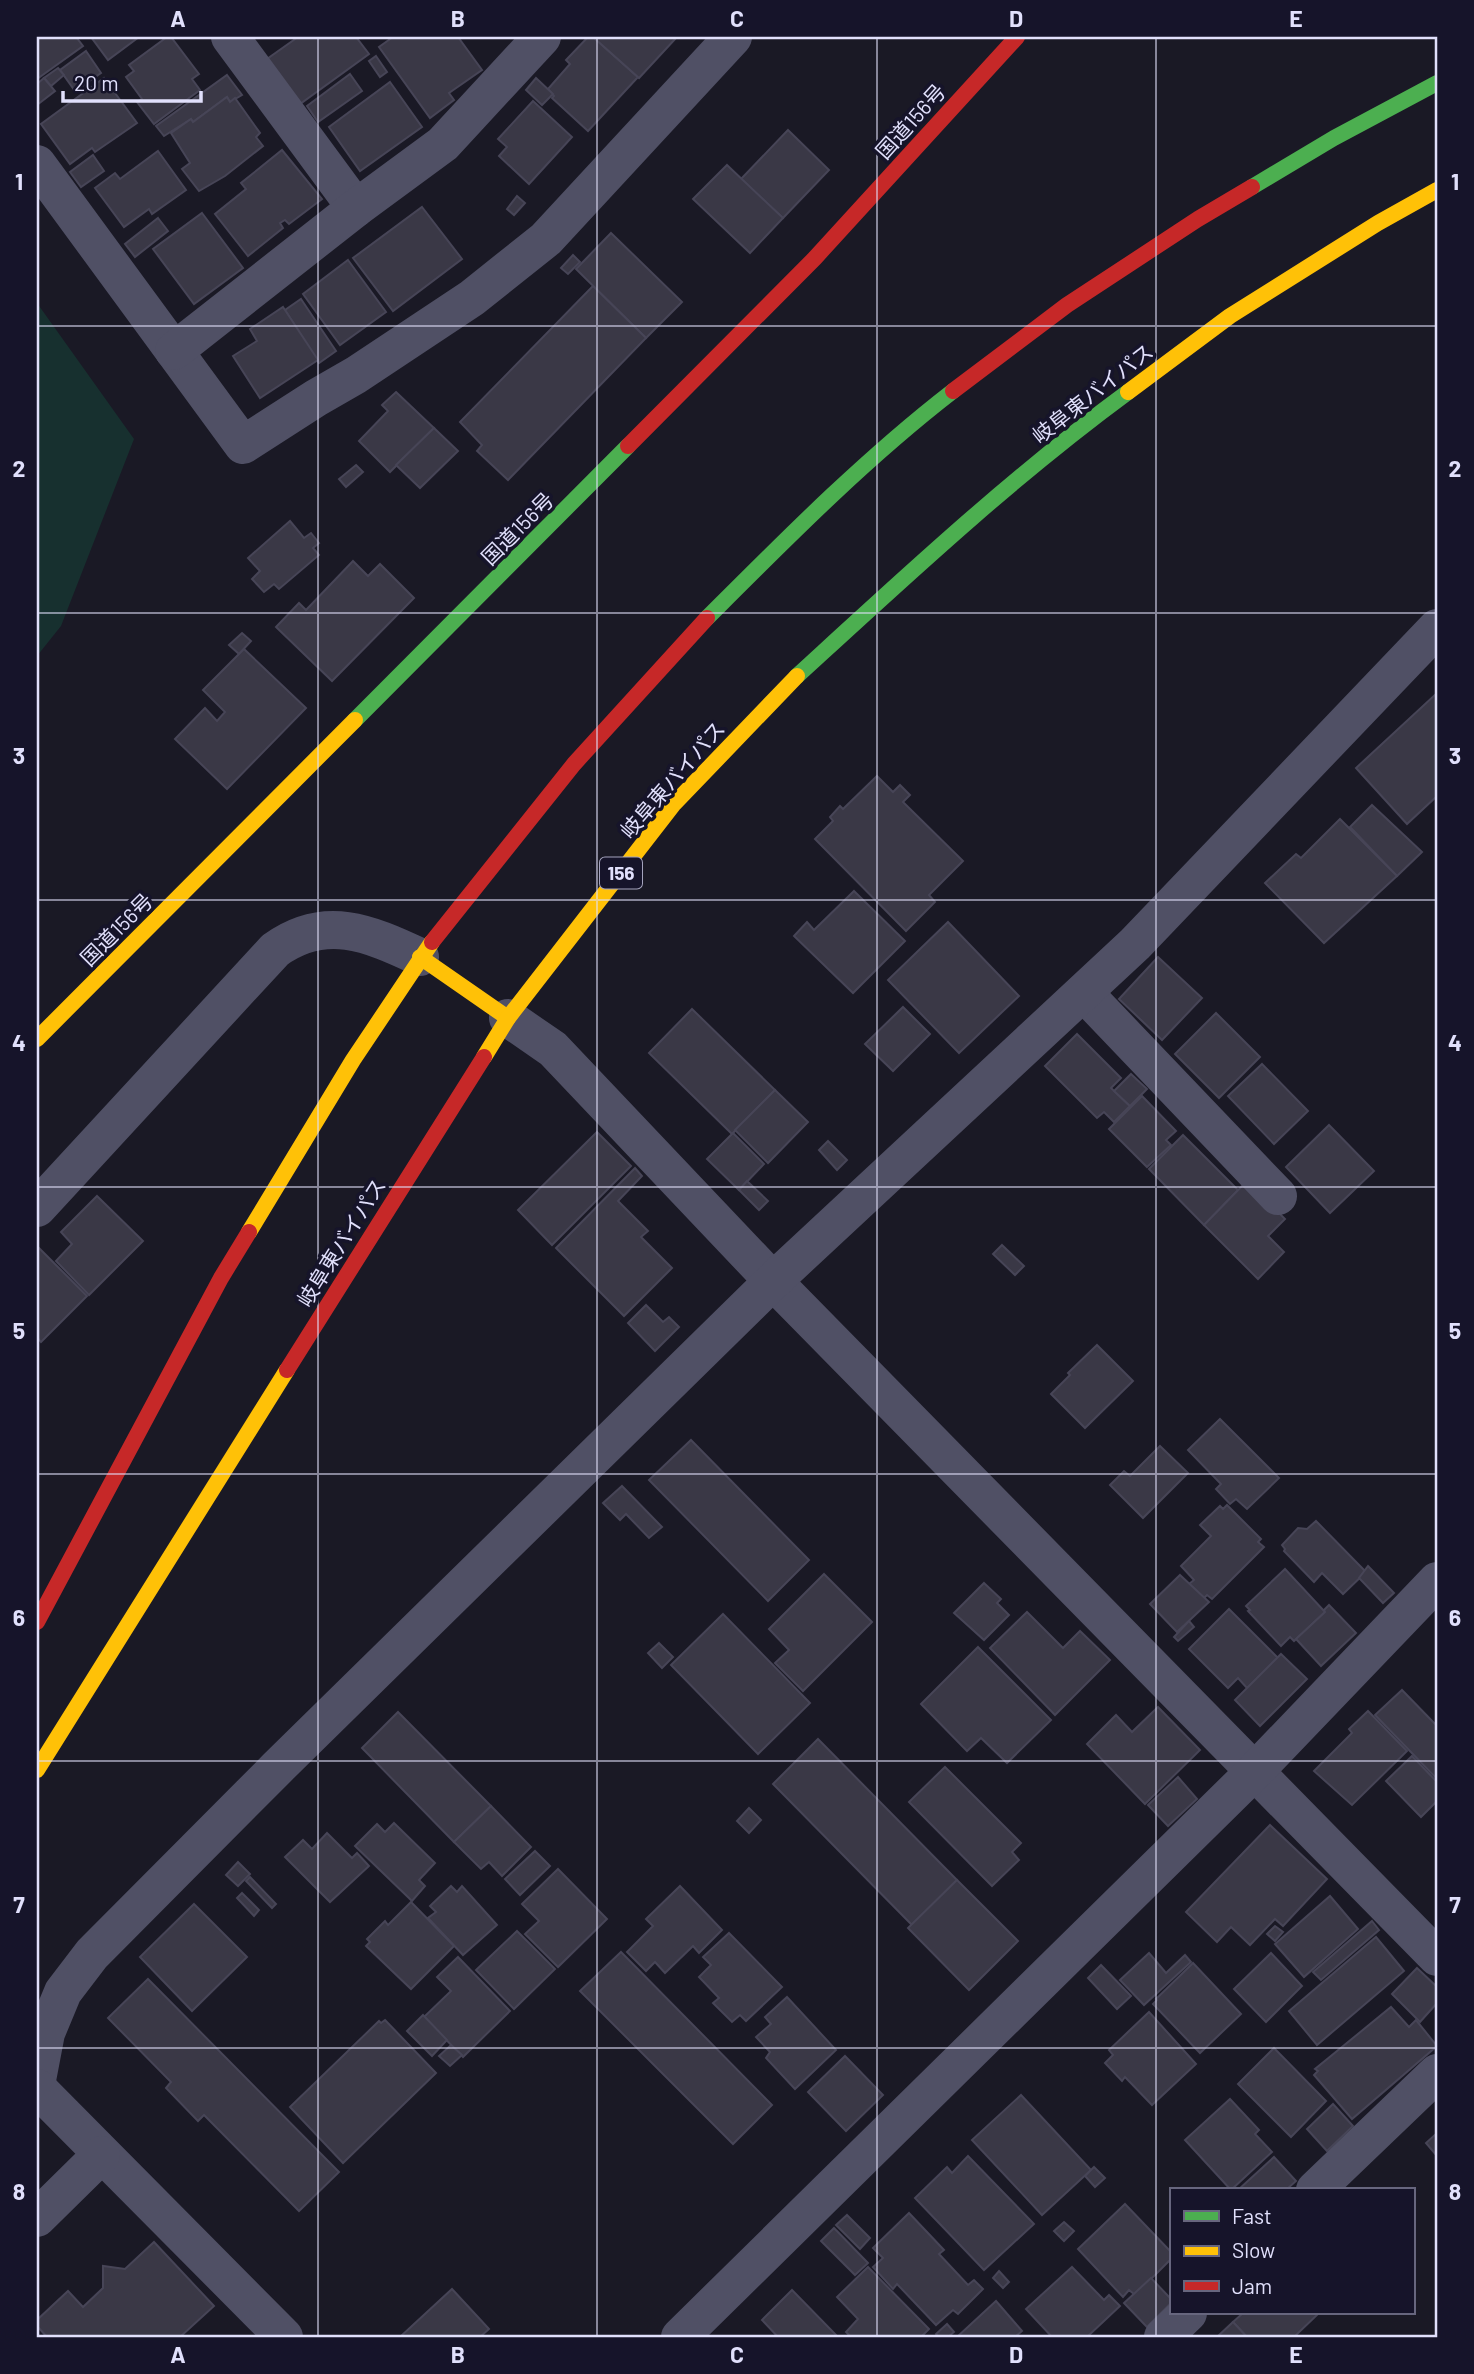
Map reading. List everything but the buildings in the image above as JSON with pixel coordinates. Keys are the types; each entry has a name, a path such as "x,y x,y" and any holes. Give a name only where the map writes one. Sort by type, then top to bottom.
{"highway":[{"name":"国道156号","path":"37,1039 298,780 815,258 1017,37"},
{"path":"37,1622 221,1278 353,1060 420,957 574,764 693,632 807,518 925,413 1067,305 1198,219 1334,138 1437,83"},
{"name":"岐阜東バイパス","path":"37,1770 508,1018 673,805 797,676 923,561 1089,420 1230,316 1378,223 1437,190"},
{"path":"420,957 508,1018"}],"street":[{"path":"230,37 356,208"},
{"path":"37,164 243,445 356,375 472,298 546,239 733,37"},
{"path":"174,351 356,208 443,144 538,38"},
{"path":"37,2080 46,2033 63,1992 92,1954 773,1281 1135,944 1437,628"},
{"path":"37,1208 275,950 293,937 314,930 337,929 386,940 420,957"},
{"path":"1084,993 1278,1196"},
{"path":"508,1018 553,1049 773,1281 1437,1957"},
{"path":"680,2337 1256,1770 1437,1581"},
{"path":"1317,2188 1437,2073"},
{"path":"37,2088 284,2337"},
{"path":"37,2218 101,2155"},
{"path":"1163,2337 1187,2314"}],"green space":[{"path":"37,303 134,439 61,626 37,656"}],"traffic: fast":[{"path":"1252,187 1334,138 1437,83"},
{"path":"707,618 857,472 953,391"},
{"path":"797,676 1000,494 1128,392"},
{"path":"355,720 628,446"}],"traffic: slow":[{"path":"1128,392 1230,316 1378,223 1437,190"},
{"path":"484,1057 508,1018 673,805 797,676"},
{"path":"37,1039 355,720"},
{"path":"249,1232 353,1060 432,942"},
{"path":"420,957 508,1018"},
{"path":"37,1770 287,1370"}],"traffic: jam":[{"path":"628,446 815,258 1017,37"},
{"path":"953,391 1067,305 1252,187"},
{"path":"432,942 574,764 707,618"},
{"path":"287,1370 484,1057"},
{"path":"37,1622 221,1278 249,1232"}]}
